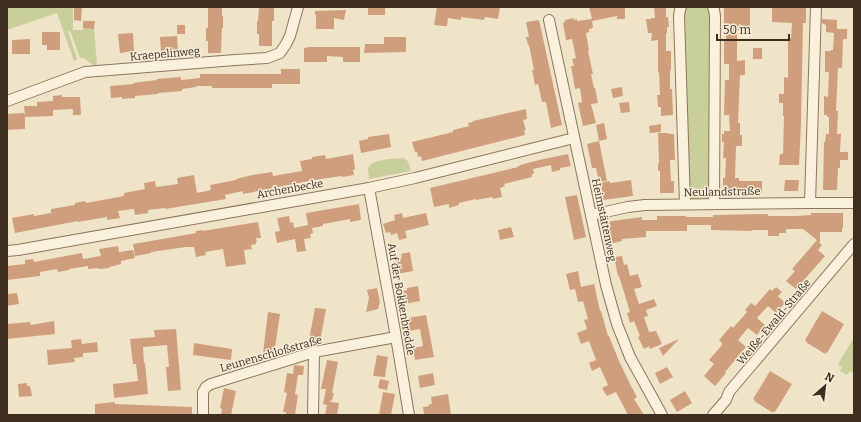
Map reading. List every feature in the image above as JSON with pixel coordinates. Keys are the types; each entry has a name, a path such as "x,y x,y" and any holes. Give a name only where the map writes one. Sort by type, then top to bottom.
{"street":[{"name":"Kraepelinweg","path":"7,101 84,72 267,58 280,53 286,44 290,36 298,7"},
{"path":"682,7 679,16 685,204"},
{"path":"713,7 715,16 714,204"},
{"path":"810,203 816,7"},
{"name":"Heimstättenweg","path":"549,20 590,215 606,285 617,324 630,357 662,415"},
{"name":"Archenbecke","path":"7,251 369,188 574,138"},
{"name":"Auf der Bokkenbredde","path":"369,188 409,415"},
{"name":"Neulandstraße","path":"590,215 645,205 854,203"},
{"name":"Weiße-Ewald-Straße","path":"713,415 726,400 729,392 854,244"},
{"name":"Leunenschloßstraße","path":"202,415 203,392 206,387 211,384 314,352 396,337"},
{"path":"313,415 314,352"}],"green space":[{"path":"7,7 73,7 73,30 83,30 83,28 94,29 97,66 80,58 70,31 68,31 77,59 74,61 57,13 7,30"},
{"path":"687,7 707,7 711,13 709,199 698,201 689,197 683,17"},
{"path":"401,158 406,159 411,171 369,179 368,169 373,163 382,160"},
{"path":"853,339 854,373 850,371 847,375 840,371 842,367 838,364"}],"building":[{"path":"74,7 82,7 81,21 74,20"},
{"path":"208,7 222,7 223,28 221,53 208,53 206,28 208,28"},
{"path":"259,7 274,8 274,21 272,21 272,46 259,46 257,21"},
{"path":"368,7 385,7 385,15 368,15"},
{"path":"437,7 500,7 498,19 485,17 484,20 461,17 461,20 448,18 447,26 444,26 434,25"},
{"path":"589,7 625,7 625,19 617,19 617,16 592,21 593,28 589,29 589,32 586,33 593,74 591,74 598,103 591,104 596,123 583,126 578,103 582,102 580,88 575,89 571,66 574,66 572,59 576,58 572,39 566,40 563,23 565,20 574,18 574,20 577,19 577,21 592,19"},
{"path":"654,7 666,7 666,17 668,17 669,27 667,27 666,33 666,51 671,51 670,89 672,89 673,115 661,116 661,107 658,107 657,95 660,95 658,40 651,41 652,33 648,33 646,19 655,18"},
{"path":"724,7 750,7 750,32 737,30 737,61 745,60 745,75 740,75 738,123 740,123 742,146 736,146 735,178 739,178 739,181 762,181 762,193 749,193 749,195 741,195 741,193 723,192 723,178 725,178 726,158 723,158 724,142 722,142 722,134 724,134 724,131 730,131 729,115 724,115 725,80 729,80 729,64 724,64 726,24 724,24"},
{"path":"772,7 806,7 806,23 803,23 799,165 779,165 780,154 783,154 784,116 783,103 779,103 779,94 784,94 784,77 788,78 788,38 791,38 792,23 772,22"},
{"path":"346,10 344,20 334,18 334,29 316,29 315,11"},
{"path":"822,19 837,20 837,29 847,29 847,39 843,39 842,68 838,68 836,111 838,111 837,134 841,134 840,152 848,152 848,160 840,160 837,190 823,190 824,142 826,134 829,134 829,117 824,115 824,96 828,97 829,72 825,72 825,51 833,50 834,33 826,32 826,25 822,23"},
{"path":"539,20 562,125 551,128 546,102 542,102 538,84 535,85 532,70 534,70 526,37 529,37 526,22"},
{"path":"83,21 95,21 94,29 83,28"},
{"path":"177,25 185,25 185,34 177,34"},
{"path":"42,32 60,32 60,50 47,50 47,45 42,45"},
{"path":"133,33 134,51 120,53 118,34"},
{"path":"177,36 178,52 161,53 160,37"},
{"path":"384,37 406,37 406,52 364,53 365,44 384,44"},
{"path":"30,39 30,54 12,54 12,40"},
{"path":"360,47 360,62 343,62 343,57 327,56 327,62 304,62 304,48"},
{"path":"753,48 762,48 762,59 753,59"},
{"path":"281,69 300,69 300,84 272,84 272,88 212,88 212,86 196,86 182,89 182,91 135,96 135,98 111,98 110,86 134,84 133,83 157,79 181,77 181,80 200,78 200,74 281,74"},
{"path":"622,87 623,96 613,98 611,89"},
{"path":"62,95 62,97 80,97 81,115 73,115 73,109 53,110 53,116 25,117 25,129 7,130 7,114 24,113 25,116 24,106 37,106 37,102 53,101 53,96"},
{"path":"629,102 630,112 621,113 619,103"},
{"path":"526,109 527,119 523,120 526,130 524,130 525,135 422,161 421,156 418,157 417,152 415,152 412,142 453,132 453,130 469,126 468,123 473,121"},
{"path":"604,123 607,139 599,141 596,125"},
{"path":"661,124 661,132 650,133 649,126"},
{"path":"658,133 674,134 675,160 670,160 671,181 674,181 674,193 660,193 660,171 658,171"},
{"path":"389,134 391,147 361,153 359,141 368,139 368,137"},
{"path":"599,141 607,181 599,182 596,168 592,168 587,144"},
{"path":"353,154 355,169 353,170 354,175 314,180 243,194 243,191 225,195 226,199 165,209 148,210 148,213 135,215 134,209 118,211 120,218 107,220 107,217 78,221 15,233 12,218 51,213 51,209 75,205 75,203 85,201 86,203 124,196 124,193 145,189 144,183 155,181 156,187 178,184 177,178 194,175 197,193 211,190 210,185 252,175 272,172 273,176 302,171 300,161 312,159 312,157 325,155 326,159"},
{"path":"568,154 571,166 560,168 560,170 552,172 551,165 533,169 534,174 532,174 532,177 504,184 505,186 500,188 502,197 493,199 492,197 476,199 459,203 459,205 449,208 449,204 434,207 430,188"},
{"path":"631,180 633,196 603,200 601,183"},
{"path":"785,180 799,180 798,191 784,191"},
{"path":"577,195 586,237 574,240 565,197"},
{"path":"359,204 361,220 350,222 350,219 323,224 323,226 312,228 313,233 310,234 311,238 304,239 306,251 297,252 295,239 277,243 275,232 280,231 277,218 289,216 290,223 293,222 294,228 308,225 306,213"},
{"path":"402,213 403,218 426,213 429,225 405,231 407,238 399,240 397,233 391,235 390,232 386,233 383,224 395,220 394,215"},
{"path":"811,213 843,213 843,228 842,232 820,232 820,243 817,241 822,245 818,250 825,256 796,289 786,281 795,271 792,269 817,240 803,229 786,229 786,233 779,233 779,236 768,236 768,230 711,230 711,225 687,225 687,231 646,231 646,237 622,239 622,241 610,244 605,223 642,217 642,220 657,220 657,216 713,217 713,215 768,214 768,216 795,216 811,215"},
{"path":"258,222 261,238 256,238 256,244 251,245 252,249 244,250 246,264 226,267 223,249 205,252 206,255 196,257 194,247 151,252 135,256 133,244 196,233 196,231"},
{"path":"511,227 514,237 500,240 498,230"},
{"path":"118,246 119,252 133,250 135,258 121,261 121,264 109,267 110,268 88,269 88,266 58,272 57,269 40,272 40,276 7,280 7,266 25,264 25,260 33,259 34,262 82,253 83,259 101,256 99,249"},
{"path":"410,252 413,271 397,274 394,260 402,258 401,254"},
{"path":"622,256 624,265 627,264 630,276 638,274 642,287 634,289 639,304 654,299 657,306 646,310 648,316 644,317 649,332 656,331 662,344 650,349 649,346 644,349 638,337 640,336 634,321 630,323 627,313 630,312 618,276 614,257"},
{"path":"578,271 581,287 594,284 600,311 608,336 637,397 634,399 644,415 628,415 616,392 607,396 602,388 608,385 600,367 592,371 589,363 596,360 589,341 581,344 577,333 587,329 584,320 588,319 583,301 578,302 575,289 570,290 566,274"},
{"path":"418,286 420,301 405,304 403,291 407,290 407,288"},
{"path":"776,287 782,292 778,296 785,303 776,313 768,306 757,318 765,325 757,335 748,328 738,340 746,347 715,386 704,376 714,364 709,360 722,345 719,340 731,326 733,328 747,312 745,310 751,303 755,306 770,289 772,291"},
{"path":"377,288 380,302 378,309 366,312 369,298 367,290"},
{"path":"17,293 19,304 7,306 7,294"},
{"path":"315,308 326,309 320,342 309,340"},
{"path":"822,311 844,324 825,354 805,340"},
{"path":"268,312 280,314 274,355 263,353"},
{"path":"426,315 434,357 415,360 413,348 423,346 420,329 409,331 407,318"},
{"path":"54,321 55,334 7,339 7,324 30,322 31,325"},
{"path":"176,329 181,390 168,391 166,367 169,367 167,345 143,347 148,394 114,398 113,384 138,381 136,364 133,364 130,339 155,337 154,330"},
{"path":"81,339 82,344 97,342 98,352 83,353 83,357 74,358 75,362 48,365 47,350 72,348 71,340"},
{"path":"679,339 663,356 659,348"},
{"path":"194,343 232,349 231,360 193,355"},
{"path":"377,355 388,357 385,377 373,376"},
{"path":"327,360 338,362 332,393 334,393 332,401 331,400 330,402 339,403 337,415 325,415 327,405 323,404 326,389 321,389"},
{"path":"294,365 304,366 303,375 298,375 295,394 298,395 295,415 286,415 286,412 283,412 287,393 284,392 287,373 293,374"},
{"path":"667,367 673,377 660,384 655,373"},
{"path":"770,371 792,384 773,413 753,399"},
{"path":"433,373 435,385 420,388 418,376"},
{"path":"380,379 389,381 387,390 378,388"},
{"path":"27,383 27,386 30,386 32,396 19,397 18,384"},
{"path":"224,388 236,391 231,415 221,415 222,409 220,408"},
{"path":"685,391 692,403 677,412 670,400"},
{"path":"383,392 395,394 391,415 379,415"},
{"path":"448,394 451,415 424,415 423,407 432,404 431,397"},
{"path":"115,402 115,404 192,407 192,415 95,415 95,404"}]}
